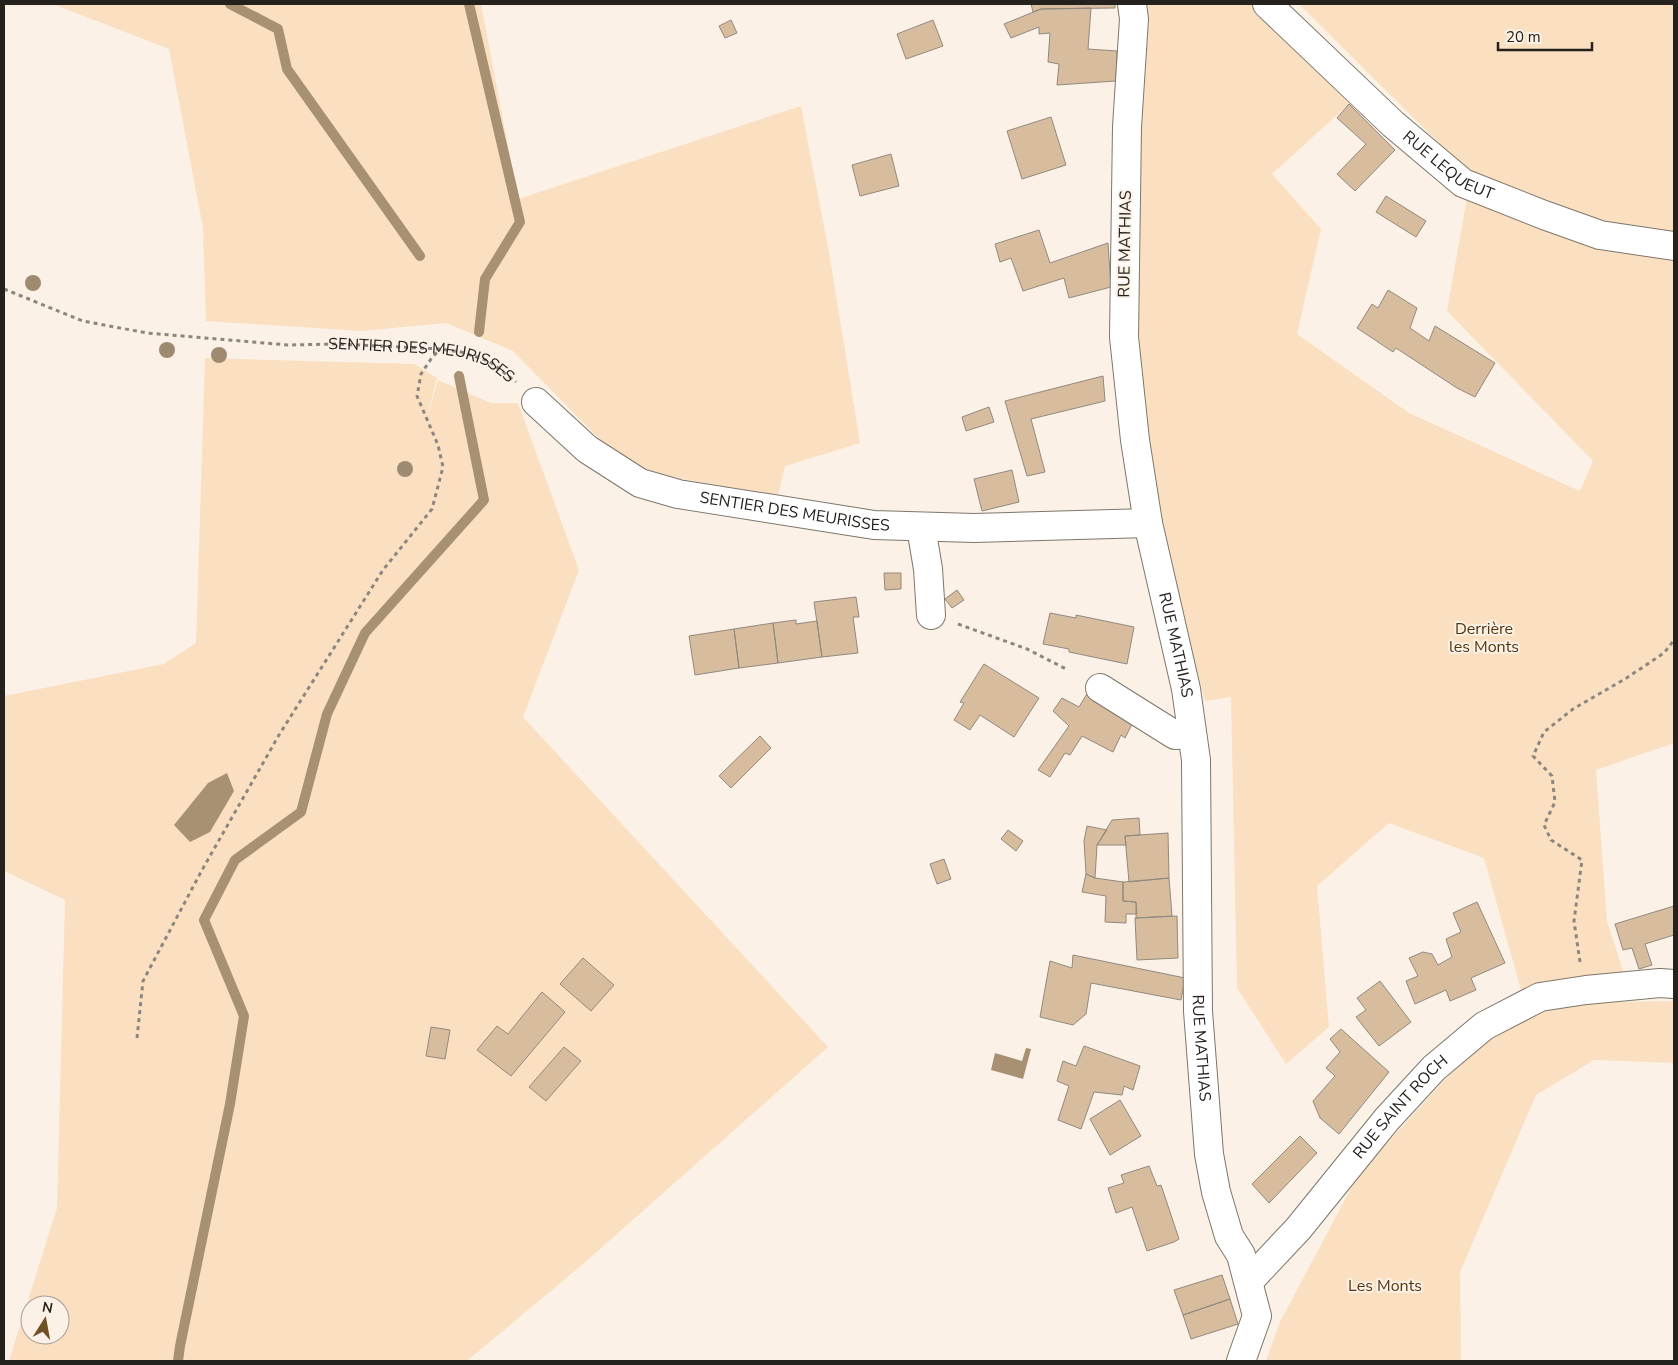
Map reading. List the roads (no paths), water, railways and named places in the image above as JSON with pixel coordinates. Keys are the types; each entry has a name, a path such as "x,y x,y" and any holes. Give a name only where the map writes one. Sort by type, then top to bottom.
{"street":[{"name":"RUE MATHIAS","path":"1132,4 1134,19 1127,137 1124,337 1135,440 1148,523 1186,689 1196,760 1198,1011 1209,1154 1216,1192 1229,1236 1241,1255 1249,1281"},
{"name":"RUE LEQUEUT","path":"1267,4 1393,124 1463,183 1600,235 1674,246"},
{"name":"SENTIER DES MEURISSES","path":"536,402 587,449 640,483 678,494 864,524 974,528 1148,523"},
{"path":"921,527 928,569 931,614"},
{"path":"1100,688 1175,735 1192,734"},
{"name":"RUE SAINT ROCH","path":"1249,1281 1298,1229 1387,1119 1434,1068 1484,1026 1540,997 1586,990 1660,983 1674,984"},
{"path":"1241,1361 1257,1316 1249,1281"}],"waterway":[{"path":"230,4 278,29 287,69 420,256"},
{"path":"469,4 520,222 485,279 479,332"},
{"path":"178,1361 230,1104 244,1016 204,920 235,860 301,812 327,714 365,633 484,500 459,376"}],"park label":[{"name":"Derrière les Monts","path":"1484,638"},
{"name":"Les Monts","path":"1385,1286"}]}
